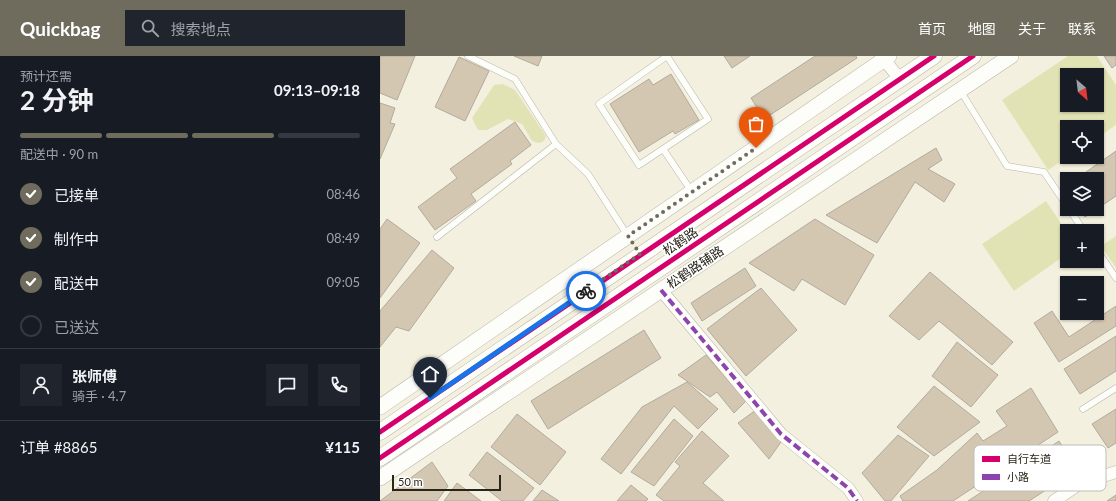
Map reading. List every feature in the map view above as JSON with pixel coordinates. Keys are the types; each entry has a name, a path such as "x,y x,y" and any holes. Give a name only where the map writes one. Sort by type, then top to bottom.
{"main road":[{"name":"松鹤路","path":"380,432 640,254 934,56"},
{"name":"松鹤路","path":"380,458 973,56"}],"street":[{"name":"松鹤路辅路","path":"380,478 1010,56"},
{"path":"380,407 885,57 900,78"},
{"path":"869,126 880,144"},
{"path":"628,236 640,254"},
{"path":"651,274 661,290 781,434 848,488 857,501"},
{"path":"541,296 555,313"},
{"path":"563,333 575,348"},
{"path":"1106,475 1116,472"},
{"path":"1054,501 1069,491"}],"lane":[{"path":"468,56 515,79 556,144 588,174 628,236"},
{"path":"667,56 708,119 663,149 639,165 599,104 667,56"},
{"path":"960,90 1007,166 1044,172 1060,196"},
{"path":"437,237 556,144"},
{"path":"663,149 692,192"},
{"path":"1104,260 1116,278"},
{"path":"1083,409 1116,388"}],"green space":[{"path":"1068,56 1097,56 1116,85 1116,125 1104,133 1104,120 1060,120 1060,162 1048,170 1002,100"},
{"path":"503,84 515,90 546,136 544,141 539,143 532,141 522,124 508,119 487,130 478,130 472,118 494,85"},
{"path":"1046,201 1062,224 1060,224 1060,259 1014,291 982,244"},
{"path":"1116,236 1116,268 1104,250 1104,244"}],"building":[{"path":"380,56 415,56 397,100 380,93"},
{"path":"514,56 542,56 538,66"},
{"path":"724,56 750,56 732,68"},
{"path":"815,56 856,56 857,58 764,119 751,98"},
{"path":"1104,56 1116,56 1116,65 1112,68"},
{"path":"459,57 489,71 465,121 435,107"},
{"path":"671,74 699,120 675,134 673,131 639,152 610,104 649,79 653,85"},
{"path":"380,103 395,108 390,123 395,124 380,159"},
{"path":"515,122 531,145 510,161 512,164 471,194 476,201 435,230 418,207 457,178 450,169"},
{"path":"936,148 942,160 928,169 955,184 944,202 915,182 877,243 826,215"},
{"path":"1116,151 1116,196 1104,204 1104,172 1086,172 1097,164 1104,164 1104,159"},
{"path":"387,219 420,243 380,298 380,229"},
{"path":"815,219 874,255 845,305 802,279 794,291 749,263"},
{"path":"432,250 454,268 409,331 396,327 380,347 380,311"},
{"path":"745,268 756,286 702,321 691,303"},
{"path":"930,272 1013,342 992,365 939,321 919,340 889,316"},
{"path":"761,288 797,330 746,376 707,329"},
{"path":"1116,306 1116,326 1059,362 1034,323 1052,311 1069,337 1095,320 1104,320 1104,314"},
{"path":"644,330 661,358 548,429 531,401"},
{"path":"1116,336 1116,371 1080,394 1064,369"},
{"path":"957,342 998,375 971,407 932,376"},
{"path":"706,355 746,401 734,413 717,392 710,397 678,375"},
{"path":"687,382 718,409 698,429 674,406 621,474 601,459 642,407"},
{"path":"934,386 980,422 934,456 897,427"},
{"path":"1031,388 1058,432 1038,445 974,445 974,487 953,501 903,501 900,496 937,470 977,433 983,441 1007,426 996,411"},
{"path":"1116,409 1116,443 1108,448 1092,424"},
{"path":"756,410 781,442 769,459 738,423"},
{"path":"517,414 566,452 540,485 491,447"},
{"path":"674,419 693,436 654,486 631,472"},
{"path":"702,431 729,456 703,483 724,501 664,501 656,495 680,466 675,462"},
{"path":"898,435 929,456 891,501 885,501 862,473"},
{"path":"1059,441 1061,445 1053,445"},
{"path":"487,452 534,488 523,501 502,501 469,475"},
{"path":"432,462 448,486 437,501 380,501"},
{"path":"457,483 481,501 444,501"},
{"path":"631,485 648,499 646,501 617,501"},
{"path":"542,490 559,501 533,501"},
{"path":"983,491 1044,491 1029,501 968,501"},
{"path":"1116,495 1116,501 1107,501"}],"marked path":[{"path":"661,290 781,434 848,488 857,501"}],"cycle path":[{"path":"380,432 934,56"},
{"path":"380,458 973,56"}],"way so far":[{"path":"586,291 640,254 628,236 756,148"}],"route":[{"path":"430,398 586,291"}]}
